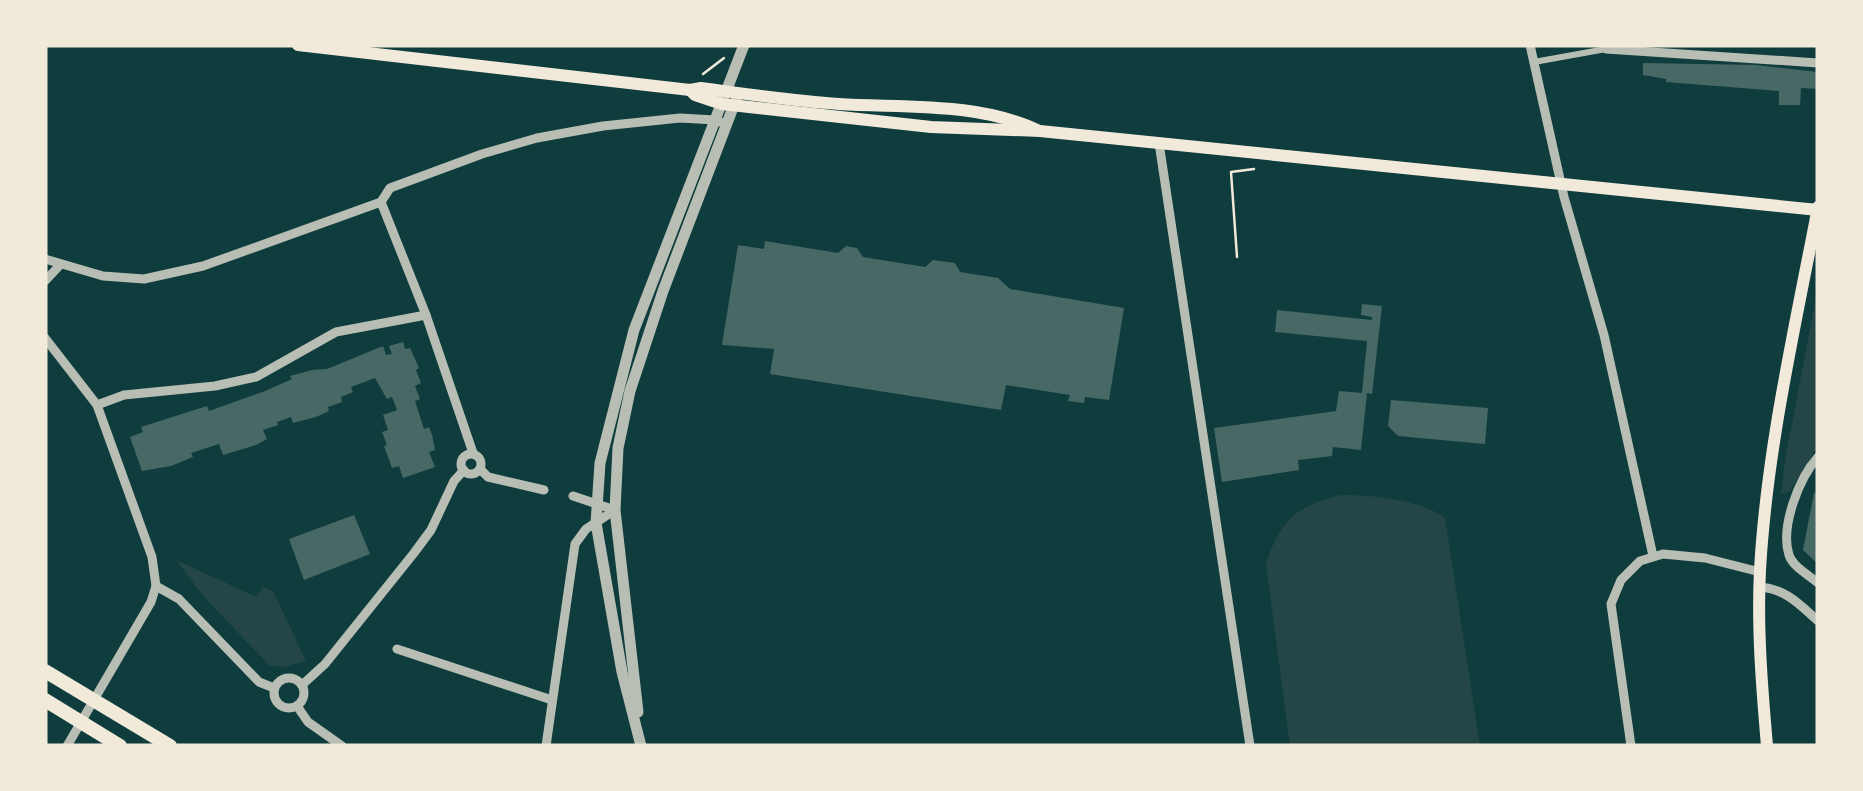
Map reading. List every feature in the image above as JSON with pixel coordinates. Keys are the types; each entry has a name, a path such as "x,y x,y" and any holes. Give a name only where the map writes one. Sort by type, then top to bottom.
{"main road":[{"path":"298,45 701,88 730,98 931,128 1040,131 1818,209 1777,411 1760,572 1767,746"},
{"path":"45,670 170,746"},
{"path":"45,700 120,746"}],"street":[{"path":"641,746 622,672 596,523 600,463 634,330 730,98 744,45"},
{"path":"1530,45 1562,185 1604,335 1654,556"},
{"path":"1534,62 1606,49 1818,63"},
{"path":"45,259 102,276 144,280 203,266 381,202 390,188 537,138 680,118 720,122"},
{"path":"641,746 616,510 618,448 630,391 720,122"},
{"path":"1159,143 1250,746"},
{"path":"381,202 426,315 473,453 481,460 480,469 488,478 544,490"},
{"path":"46,278 60,265"},
{"path":"97,405 124,395 245,380 297,356 336,332 426,315"},
{"path":"45,338 97,405 152,557 156,586 151,602 68,746"},
{"path":"302,685 324,664 431,530 454,481 464,470 463,457 473,453"},
{"path":"1818,458 1797,489 1788,534 1788,553 1793,562 1818,583"},
{"path":"464,470 472,474 480,469"},
{"path":"573,496 616,510"},
{"path":"546,746 571,570 580,534 616,510"},
{"path":"1632,746 1611,604 1621,580 1640,560 1686,554 1760,572"},
{"path":"156,586 179,599 259,682 274,688"},
{"path":"1760,587 1776,588 1818,621"},
{"path":"396,649 552,700"},
{"path":"274,688 287,678 302,685"},
{"path":"274,688 279,705 288,708 297,706 304,696 302,685"},
{"path":"297,706 308,722 342,746"}],"path":[{"path":"687,89 726,56"},
{"path":"1237,257 1231,172 1255,169 1258,154"}],"shaded area":[{"path":"1818,287 1818,446 1790,491 1781,495 1785,460"},
{"path":"1340,495 1409,503 1445,518 1480,746 1290,746 1266,563 1292,517"},
{"path":"176,560 256,597 263,587 273,591 306,661 282,667 269,665 204,597"}],"building":[{"path":"1643,63 1756,65 1817,72 1818,89 1801,88 1800,105 1779,105 1779,91 1666,82 1643,75"},
{"path":"765,241 838,253 846,246 857,248 863,257 925,267 933,260 955,263 960,272 998,278 1010,289 1124,308 1109,400 1085,397 1084,403 1068,401 1070,395 1006,385 1001,410 770,374 774,349 722,345 738,245 764,249"},
{"path":"1362,304 1382,306 1361,450 1333,447 1332,456 1298,460 1299,470 1222,482 1214,428 1336,411 1339,391 1362,393 1367,341 1275,332 1277,310 1372,320 1361,315"},
{"path":"403,342 419,368 416,370 421,383 415,386 420,399 415,401 424,429 429,427 432,435 435,450 429,452 435,467 403,478 399,466 392,468 384,446 387,445 382,432 388,430 383,415 397,410 392,397 387,399 375,378 351,387 353,392 341,397 342,402 316,417 293,423 291,417 277,422 278,425 263,430 267,439 256,445 223,455 219,444 191,453 193,457 171,466 142,471 130,437 143,432 141,427 207,406 209,411 265,391 292,379 290,376 327,369 383,346 386,355 392,354 389,346"},
{"path":"1391,400 1488,408 1485,444 1398,436 1388,426"},
{"path":"1814,493 1818,494 1818,564 1803,550"},
{"path":"354,515 370,554 304,580 289,539"}]}
